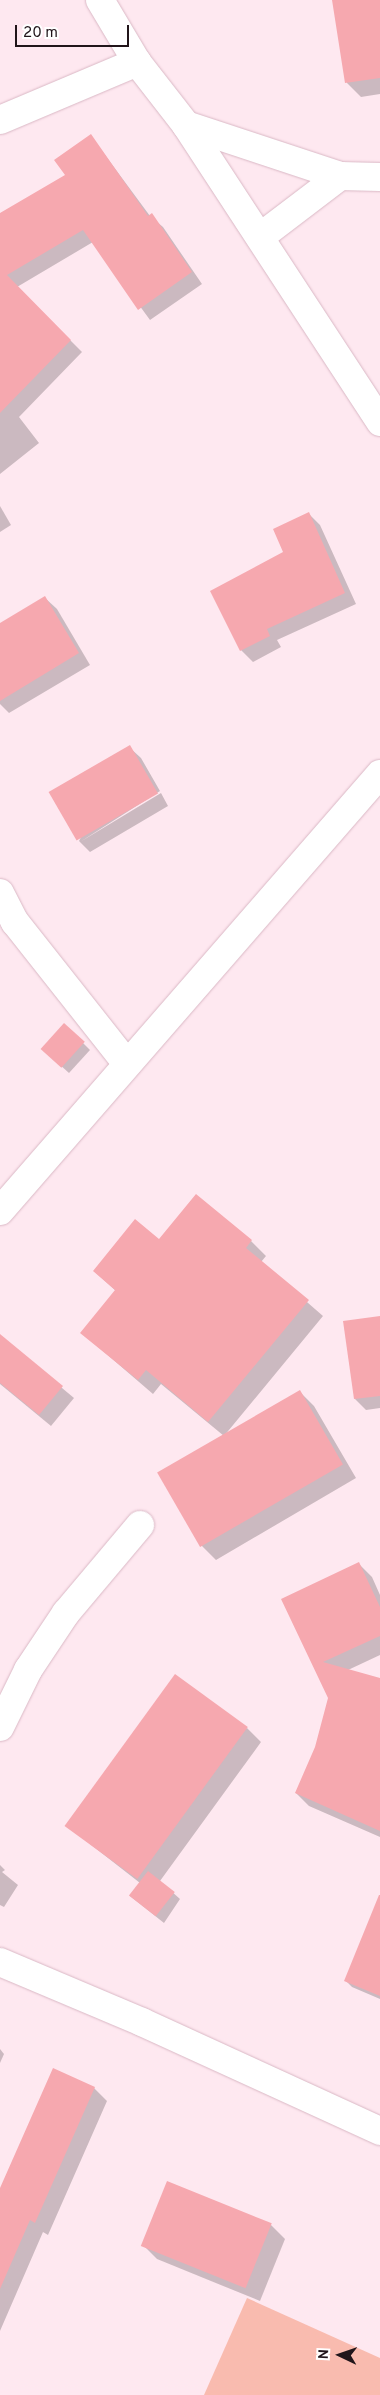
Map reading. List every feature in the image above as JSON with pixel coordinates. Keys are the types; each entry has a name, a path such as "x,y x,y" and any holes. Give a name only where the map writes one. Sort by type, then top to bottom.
{"street":[{"path":"100,0 137,62 186,125 380,422"},
{"path":"0,120 137,62"},
{"path":"186,125 340,176 380,177"},
{"path":"260,237 340,176"},
{"path":"0,1210 380,774"},
{"path":"0,893 15,922 127,1064"},
{"path":"0,1727 28,1670 66,1613 140,1525"},
{"path":"0,1962 142,2022 380,2131"}],"shaded area":[{"path":"247,2298 380,2358 380,2395 204,2395"}],"building":[{"path":"332,0 380,0 380,78 345,83"},
{"path":"91,134 148,216 152,213 192,272 138,310 83,230 7,275 71,340 0,413 0,213 65,175 54,160"},
{"path":"309,512 345,593 267,629 270,636 240,651 210,591 283,552 273,529"},
{"path":"45,596 79,653 0,701 0,623"},
{"path":"130,745 158,793 77,840 49,792"},
{"path":"64,1023 85,1042 61,1068 41,1049"},
{"path":"196,1194 252,1240 246,1248 309,1300 208,1422 146,1370 138,1380 80,1333 115,1290 93,1271 135,1219 159,1239"},
{"path":"380,1316 380,1396 354,1399 343,1321"},
{"path":"0,1334 63,1386 39,1415 0,1383"},
{"path":"300,1390 343,1464 200,1547 157,1472"},
{"path":"359,1562 380,1607 380,1636 323,1662 380,1678 380,1831 295,1793 315,1747 328,1698 281,1599"},
{"path":"175,1674 248,1727 137,1879 64,1826"},
{"path":"148,1871 175,1892 156,1916 129,1895"},
{"path":"380,1895 380,1996 344,1981"},
{"path":"53,2068 95,2087 35,2223 30,2220 0,2289 0,2188"},
{"path":"167,2181 272,2223 246,2288 141,2246"}]}
